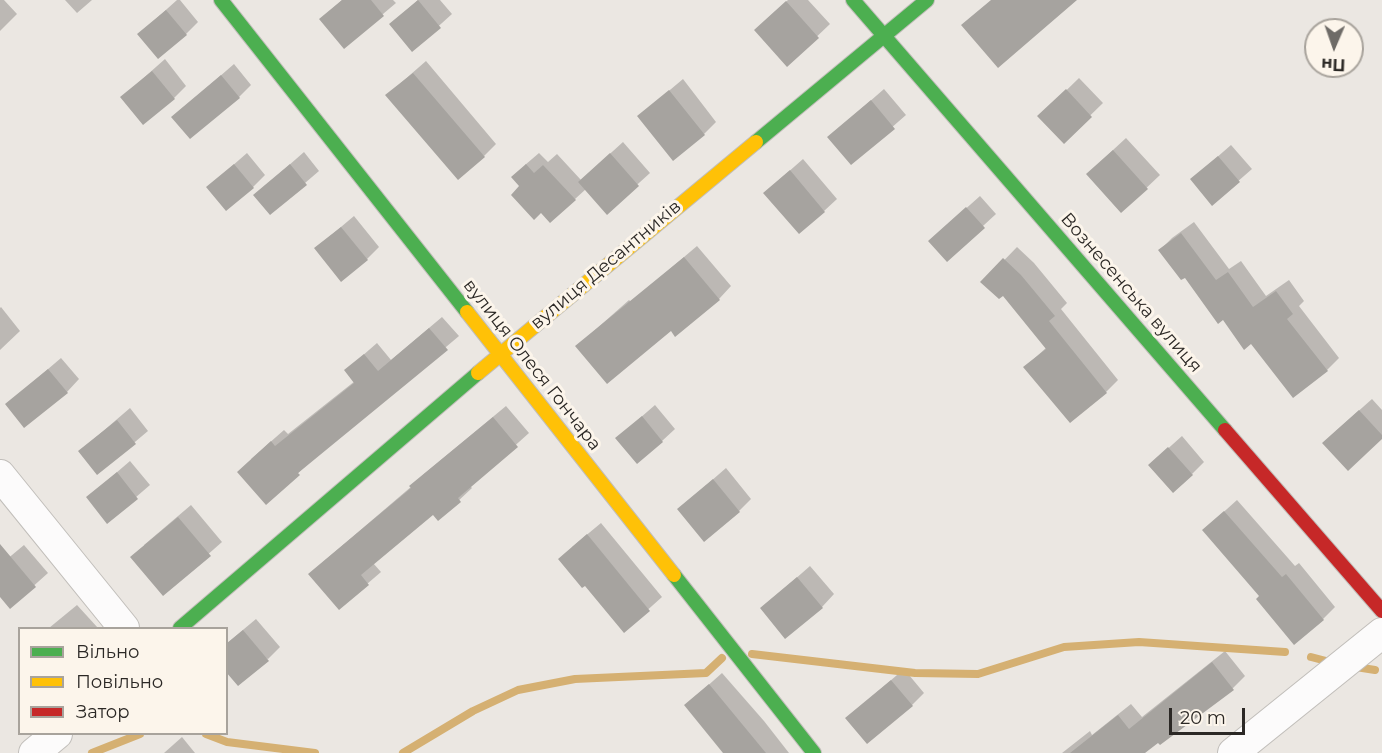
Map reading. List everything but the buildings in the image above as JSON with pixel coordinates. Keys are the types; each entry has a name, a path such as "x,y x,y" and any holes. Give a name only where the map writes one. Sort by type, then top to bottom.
{"street":[{"name":"вулиця Олеся Гончара","path":"221,0 814,753"},
{"name":"Вознесенська вулиця","path":"853,0 1382,611"},
{"name":"вулиця Десантників","path":"181,627 500,354 927,0"},
{"path":"0,475 123,627"},
{"path":"1233,753 1382,633"},
{"path":"34,753 56,735"}],"waterway":[{"path":"752,654 915,673 978,674 1064,647 1139,642 1285,652"},
{"path":"1311,657 1330,662"},
{"path":"403,753 473,711 518,690 575,679 706,673 722,658"},
{"path":"1356,667 1375,670"},
{"path":"92,753 137,735"},
{"path":"209,735 227,742 315,753"}],"traffic: fast":[{"path":"221,0 467,312"},
{"path":"853,0 1225,430"},
{"path":"756,142 927,0"},
{"path":"181,627 478,373"},
{"path":"674,575 814,753"}],"traffic: slow":[{"path":"478,373 756,142"},
{"path":"467,312 674,575"}],"traffic: jam":[{"path":"1225,430 1382,611"}]}
